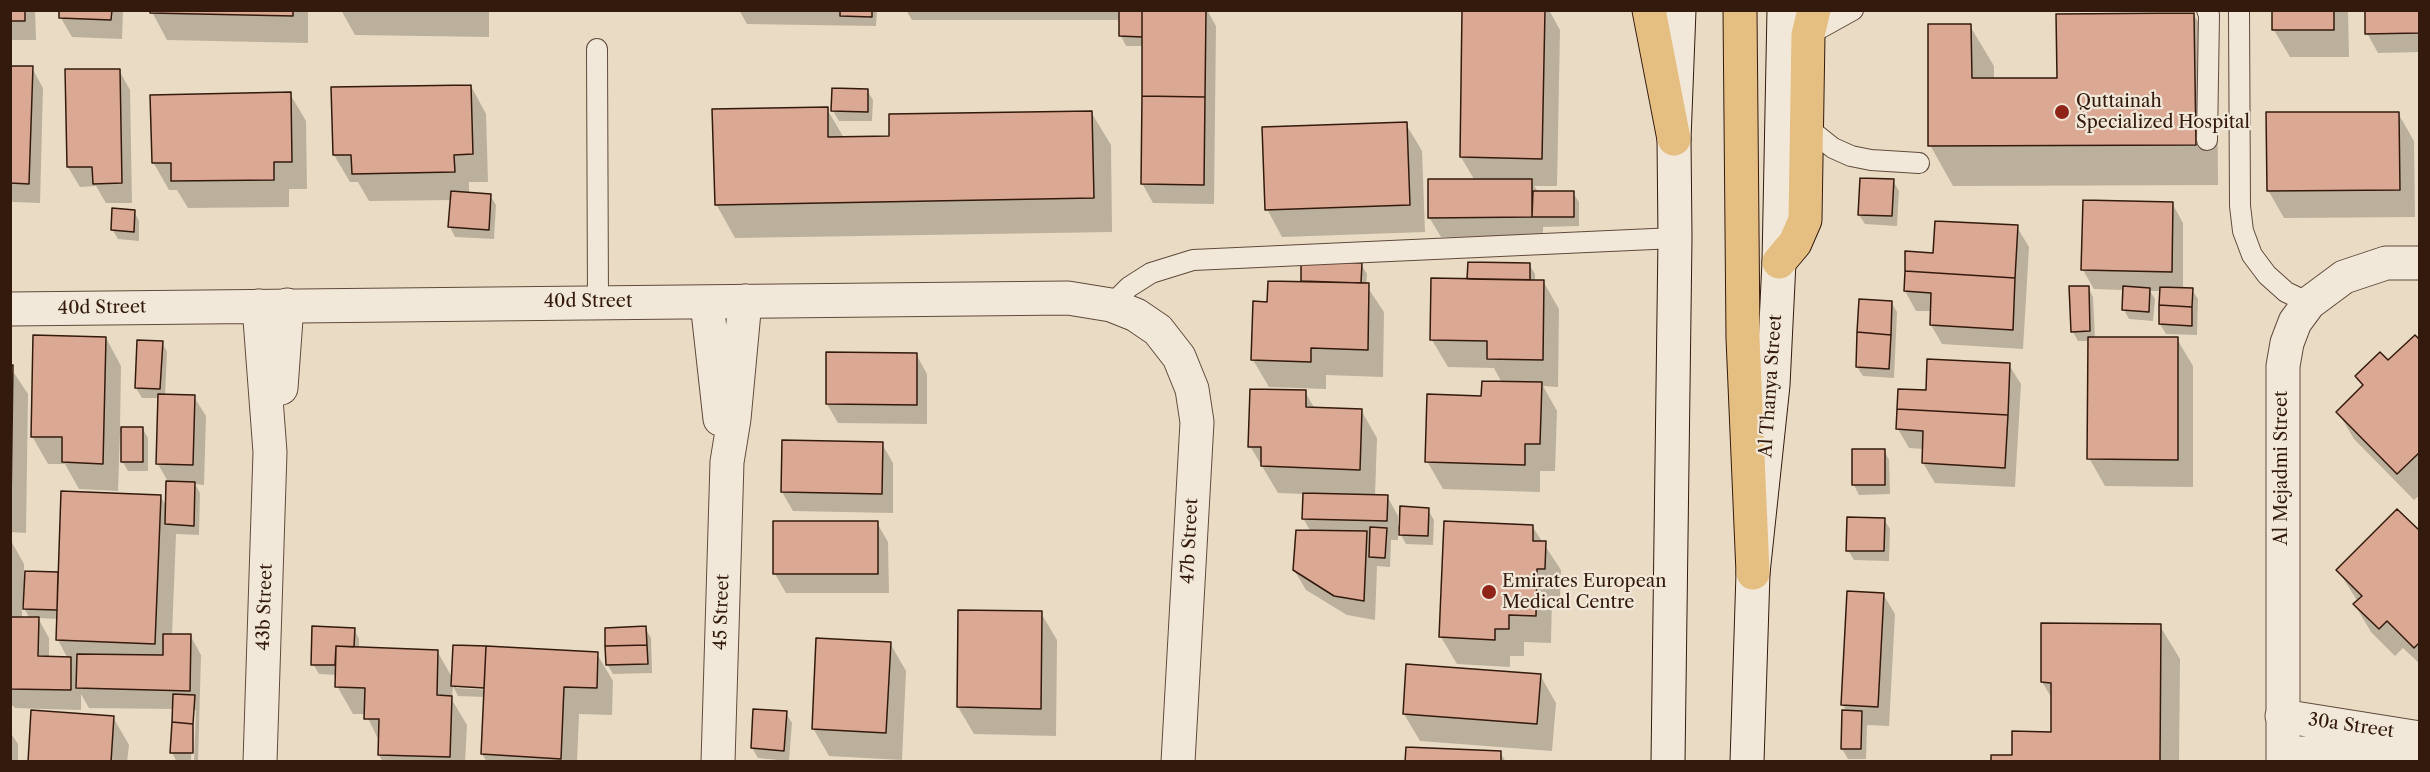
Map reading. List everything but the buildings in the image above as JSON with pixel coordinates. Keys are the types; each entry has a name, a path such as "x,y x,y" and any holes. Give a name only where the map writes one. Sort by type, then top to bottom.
{"main road":[{"path":"1649,10 1674,140"},
{"path":"1740,10 1743,338 1753,573"},
{"path":"1779,262 1795,243 1805,220 1811,23"}],"street":[{"path":"1665,757 1676,238 1674,140 1679,10"},
{"name":"Al Thanya Street","path":"1747,762 1753,573 1773,385 1779,262 1784,10"},
{"name":"Al Mejadmi Street","path":"2283,757 2283,366 2287,343 2295,322 2309,303 2344,277 2365,268 2386,263 2420,263"},
{"name":"40d Street","path":"10,309 1068,298 1111,305 1136,315 1158,330"},
{"name":"45 Street","path":"718,762 727,462 734,419 745,301"},
{"name":"45 Street","path":"707,302 727,462"},
{"name":"43b Street","path":"260,762 273,305"},
{"name":"47b Street","path":"1158,330 1179,357 1192,389 1197,422 1178,762"},
{"name":"30a Street","path":"2282,716 2420,738"},
{"name":"30a Street","path":"2283,757 2385,753 2420,749"}],"lane":[{"path":"1811,23 1853,10"},
{"path":"2207,10 2207,140"},
{"path":"2239,10 2240,206 2243,231 2252,255 2267,275 2286,292 2309,303"},
{"path":"597,49 598,302"},
{"path":"1808,128 1833,147 1851,156 1871,160 1919,163"},
{"path":"1111,305 1129,287 1151,273 1193,260 1676,238"}],"place":[{"name":"Quttainah Specialized Hospital","path":"2062,112"},
{"name":"Emirates European Medical Centre","path":"1489,592"}]}
